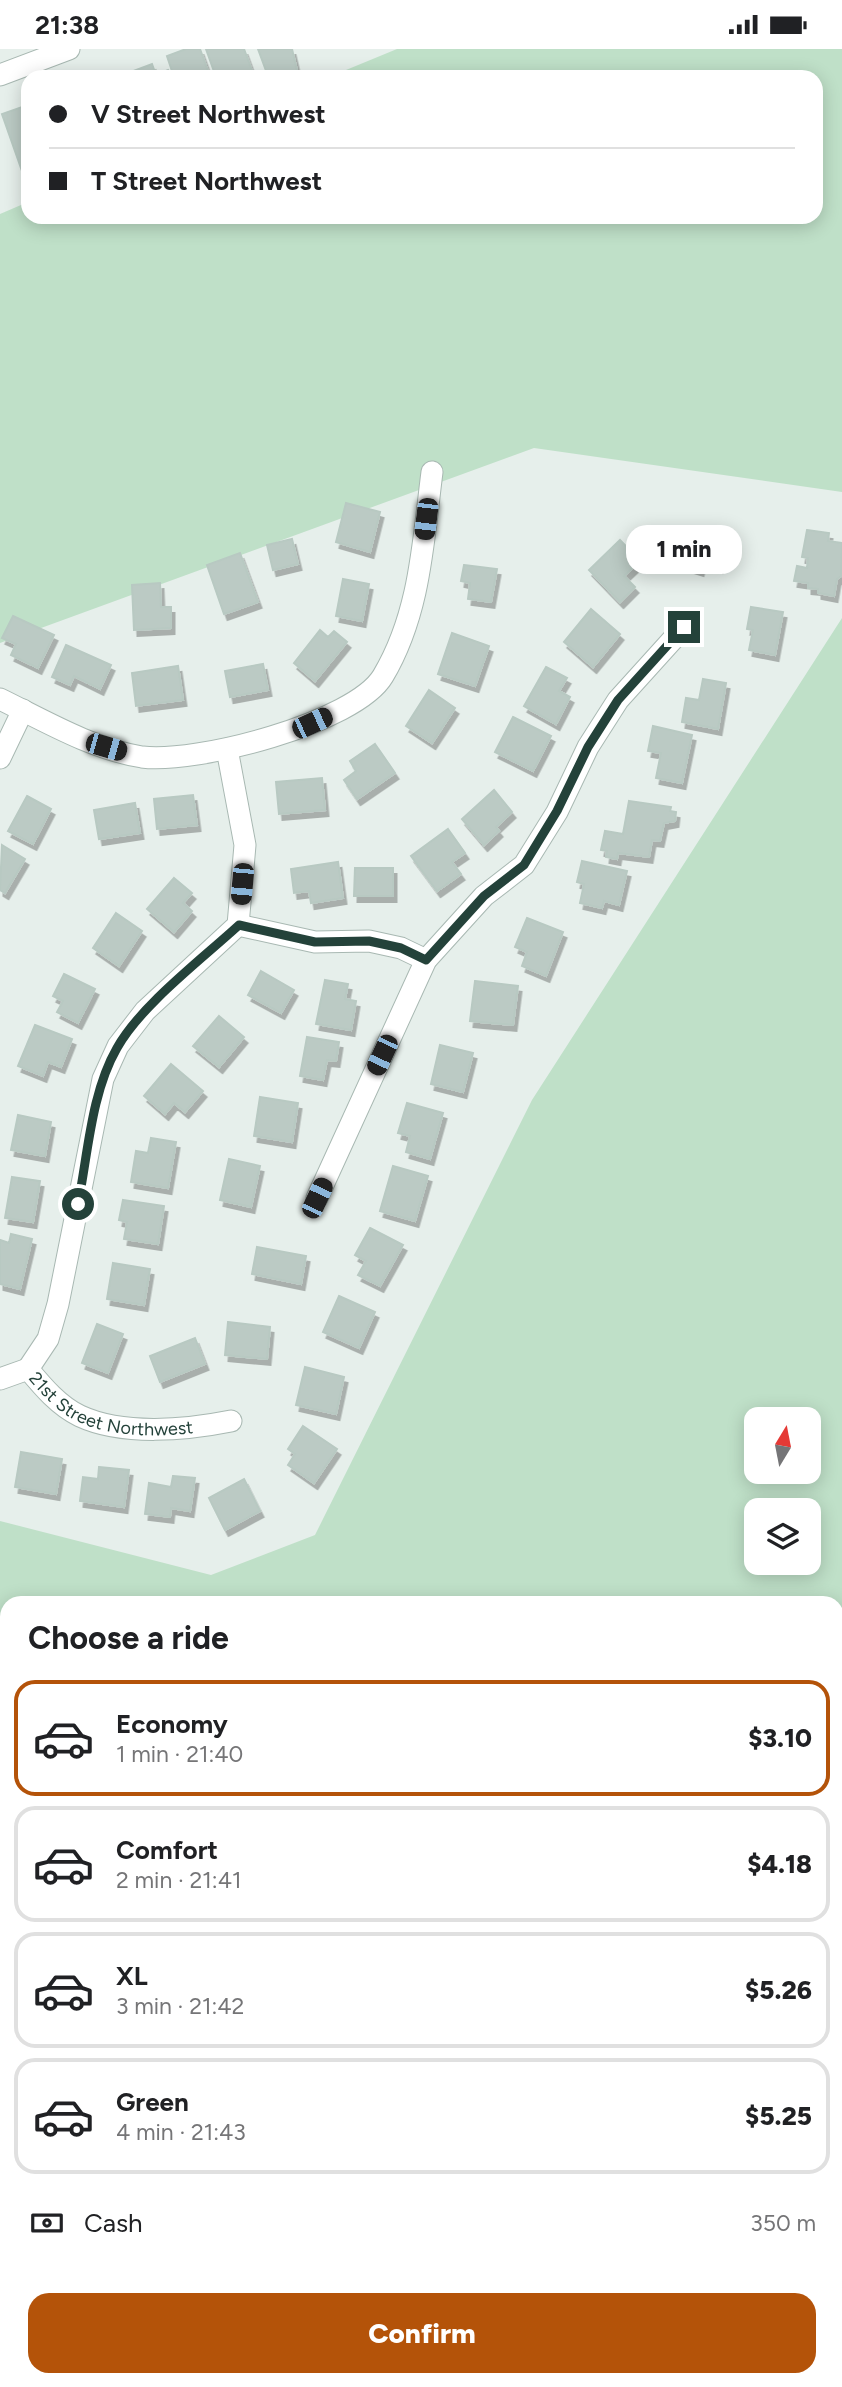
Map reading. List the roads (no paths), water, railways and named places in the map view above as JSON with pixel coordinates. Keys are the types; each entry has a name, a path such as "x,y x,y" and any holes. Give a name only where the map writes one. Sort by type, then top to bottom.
{"street":[{"path":"0,75 69,49"},
{"path":"0,699 86,741 143,757 227,749 312,723 349,706 381,680 405,634 417,589 432,472"},
{"path":"317,1198 426,960 484,896 524,865 557,811 588,747 618,700 684,627"},
{"path":"0,758 23,710"},
{"path":"28,1369 48,1339 103,1079 118,1046 145,1011 239,925 245,845 227,749"},
{"path":"239,925 315,942 369,941 401,948 426,960"},
{"name":"21st Street Northwest","path":"0,1379 28,1369 52,1397 80,1416 105,1424 182,1431 231,1421"}]}
